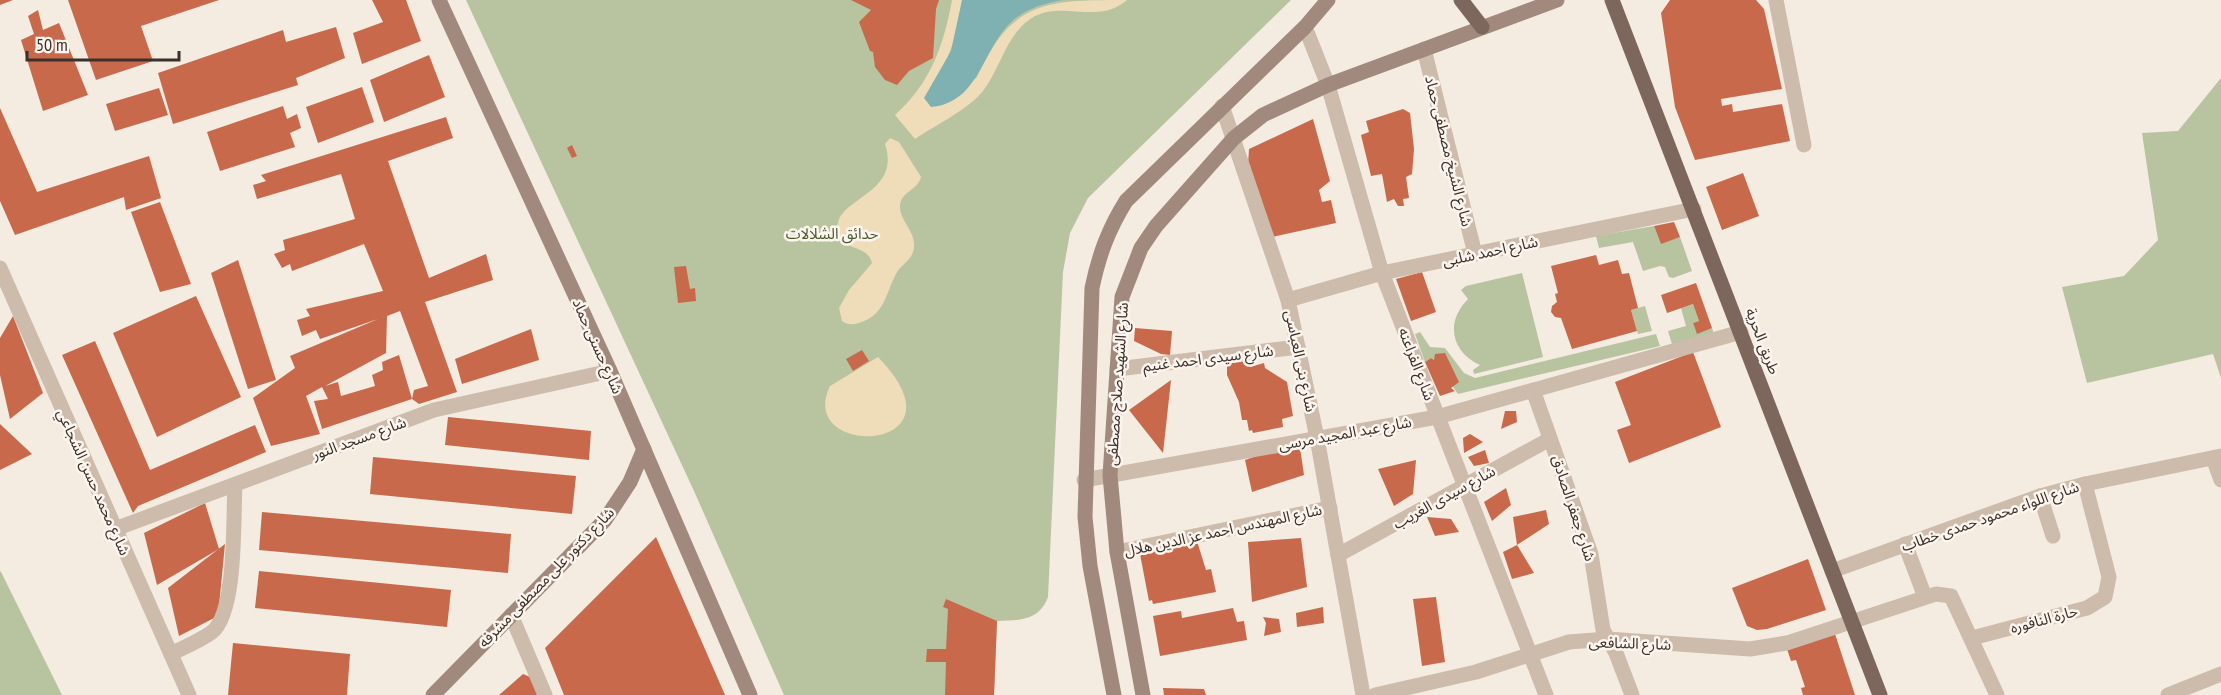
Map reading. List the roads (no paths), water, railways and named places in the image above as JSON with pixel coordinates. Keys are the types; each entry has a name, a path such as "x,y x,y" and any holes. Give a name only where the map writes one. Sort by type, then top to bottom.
{"main road":[{"name":"شارع حسنى حماد","path":"439,0 610,371 750,695"},
{"name":"شارع الشهيد صلاح مصطفى","path":"1114,695 1090,566 1084,480 1092,288 1098,258 1108,231 1126,201 1305,27 1328,0"},
{"path":"1461,0 1482,27"},
{"name":"شارع الشهيد صلاح مصطفى","path":"1143,695 1117,552 1110,475 1122,297 1141,248 1156,226 1234,138 1263,115 1328,85 1557,0"},
{"name":"طريق الحرية","path":"1612,0 1880,695"},
{"name":"شارع دكتور على مصطفى مشرفه","path":"433,695 604,520 630,482 644,449"}],"street":[{"path":"1776,0 1804,145"},
{"name":"شارع الفراعنه","path":"1305,27 1328,85 1382,273 1546,695"},
{"name":"شارع الشيخ مصطفى حماد","path":"1424,49 1475,254"},
{"name":"شارع بنى العباسى","path":"1222,106 1288,300 1317,438 1362,695"},
{"name":"شارع احمد شلبى","path":"1288,300 1382,273 1694,209"},
{"name":"شارع محمد حسن الشجاعي","path":"0,268 189,695"},
{"name":"شارع عبد المجيد مرسى","path":"1084,480 1437,417 1741,332"},
{"name":"شارع سيدى احمد غنيم","path":"1117,369 1298,347"},
{"name":"شارع مسجد النور","path":"115,529 434,411 610,371"},
{"name":"شارع جعفر الصادق","path":"1533,390 1591,554 1607,639 1616,653 1632,695"},
{"name":"شارع سيدى الغريب","path":"1338,555 1550,439"},
{"path":"2217,457 2221,480"},
{"name":"شارع اللواء محمود حمدى خطاب","path":"1832,571 2040,496 2085,484 2217,457"},
{"name":"حارة النافوره","path":"1972,638 2087,608 2105,597 2109,577 2085,484"},
{"path":"171,654 212,632 224,616 230,595 235,485"},
{"path":"2040,496 2053,536"},
{"name":"شارع المهندس احمد عز الدين هلال","path":"1117,552 1330,508"},
{"path":"1905,544 1925,597 1936,594 1951,596 1997,695"},
{"name":"شارع الشافعى","path":"1375,695 1476,672 1569,642 1607,639 1750,649 1787,643 1925,597"},
{"path":"511,615 545,695"},
{"path":"2168,695 2221,674"}],"water":[{"path":"962,0 1063,0 1035,7 1016,17 1001,34 970,86 960,96 947,103 931,107 924,98 951,51"}],"park label":[{"name":"حدائق الشلالات","path":"832,233"}]}
